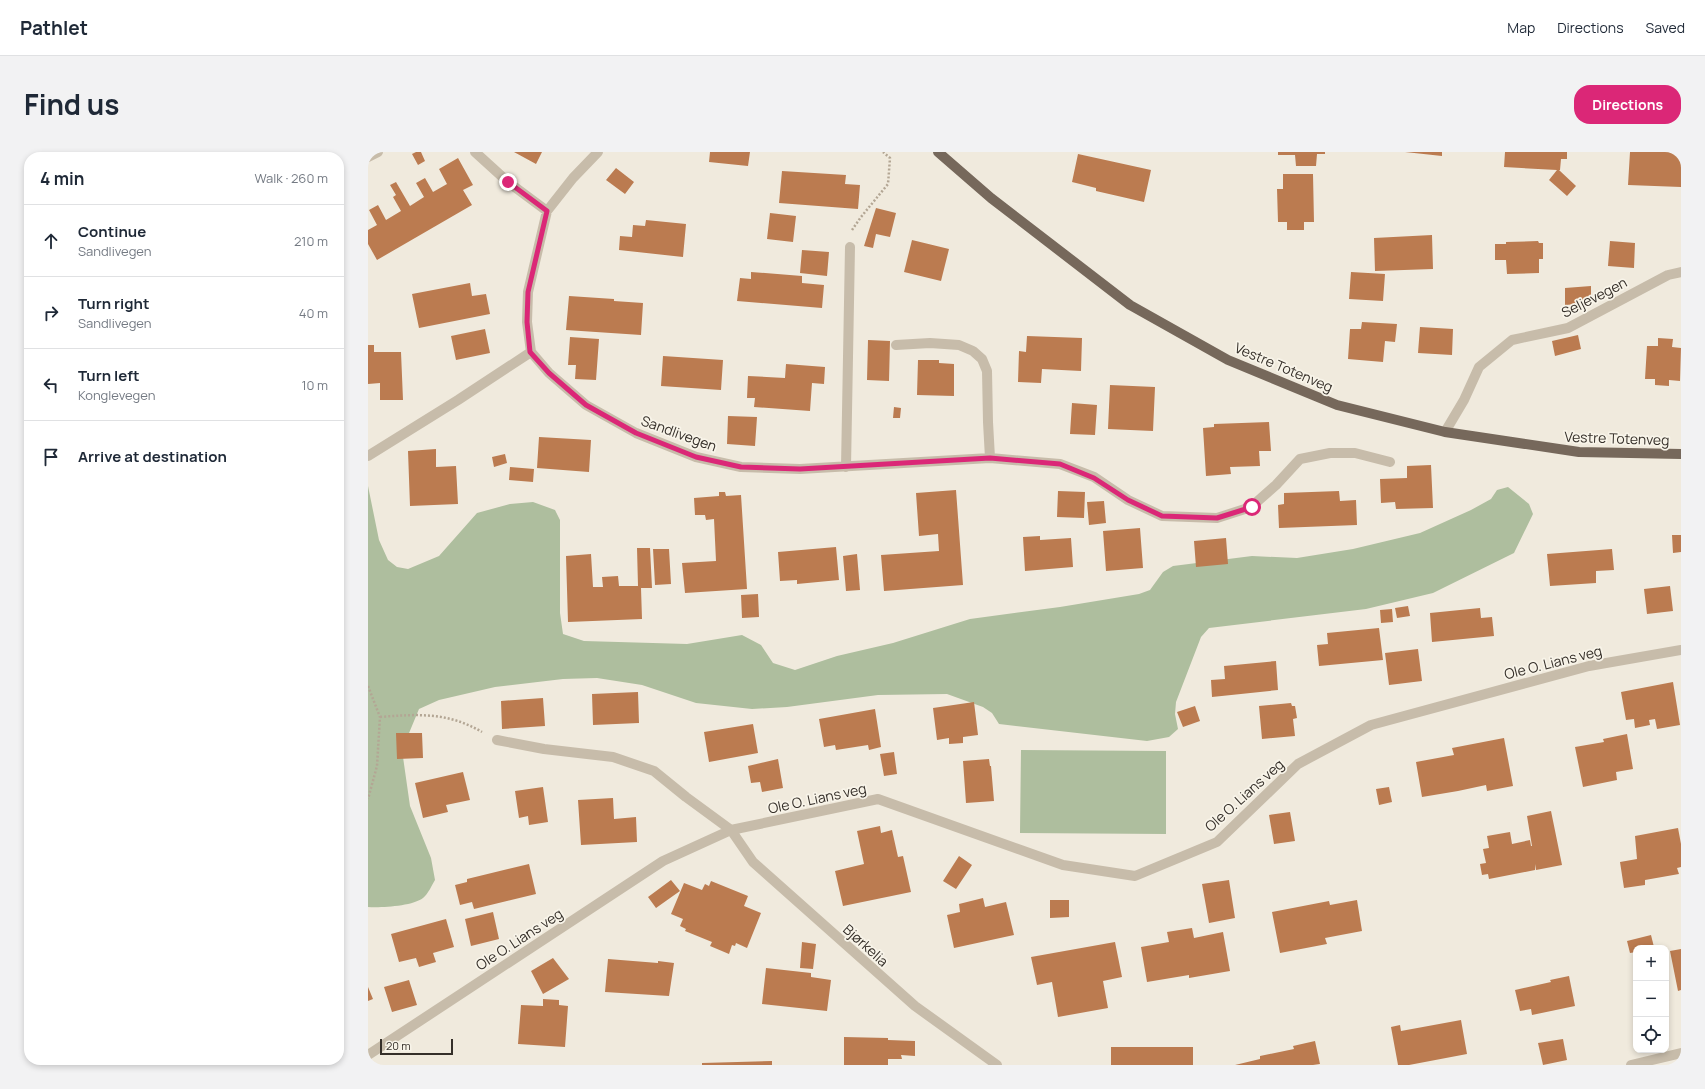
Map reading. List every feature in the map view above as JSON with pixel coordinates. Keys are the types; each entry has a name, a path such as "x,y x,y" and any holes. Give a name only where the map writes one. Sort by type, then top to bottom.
{"main road":[{"name":"Vestre Totenveg","path":"938,152 991,198 1130,304 1228,360 1337,405 1445,432 1579,452 1681,454"}],"street":[{"path":"368,157 378,152"},
{"path":"475,152 508,182 547,211"},
{"path":"368,456 458,400 530,352 527,322 528,292 547,211 573,178 598,152"},
{"path":"846,467 850,247"},
{"name":"Seljevegen","path":"1445,432 1464,400 1479,367 1512,340 1568,328 1668,275 1681,272"},
{"path":"896,345 930,343 959,345 973,351 982,359 987,371 990,458"},
{"name":"Sandlivegen","path":"530,352 549,373 586,405 636,433 696,457 741,467 800,469 990,458 1060,464 1094,478 1128,500 1162,516 1217,518 1252,507 1276,485 1300,459 1330,453 1355,452 1390,462"},
{"name":"Ole O. Lians veg","path":"368,1055 663,861 731,830 878,799 1063,865 1135,876 1217,842 1298,764 1371,725 1589,666 1681,650"},
{"path":"497,740 544,749 613,756 654,771 731,830"},
{"name":"Bjørkelia","path":"731,830 754,862 869,966 915,1006 997,1065"},
{"path":"1631,1065 1681,1053"}],"path":[{"path":"850,247 851,233 861,217 888,184 890,158 883,152"},
{"path":"368,686 380,717 378,766 368,799"},
{"path":"380,717 408,715 440,716 471,726 497,740"}],"green space":[{"path":"368,486 379,540 388,560 397,567 408,569 439,556 477,513 510,504 533,502 555,510 560,520 560,613 563,634 584,641 687,644 742,635 761,645 773,663 795,670 837,656 893,643 970,619 1060,607 1139,594 1150,590 1163,572 1173,566 1252,556 1297,558 1353,549 1420,533 1471,510 1491,499 1497,490 1508,487 1529,504 1533,514 1514,553 1433,593 1366,609 1209,628 1201,637 1176,702 1175,714 1178,729 1169,737 1147,741 999,724 992,713 983,707 947,694 878,695 787,707 752,709 696,703 642,685 597,678 563,679 495,687 439,700 419,709 402,750 410,806 431,858 435,880 427,894 418,901 397,906 368,907"},
{"path":"1021,750 1166,751 1166,834 1020,833"}],"building":[{"path":"421,152 425,161 418,165 412,154"},
{"path":"514,152 542,152 536,164"},
{"path":"710,152 750,152 748,166 709,162"},
{"path":"1278,152 1325,152 1325,154 1317,154 1316,166 1296,166 1295,155 1278,155"},
{"path":"1405,152 1442,152 1442,156"},
{"path":"1505,152 1567,152 1567,159 1561,159 1559,170 1576,186 1567,196 1549,180 1557,170 1504,167"},
{"path":"1630,152 1681,152 1681,187 1628,185"},
{"path":"1078,154 1151,170 1144,202 1096,191 1096,188 1072,182"},
{"path":"458,158 473,185 463,190 472,205 377,260 368,244 368,230 377,225 369,210 378,205 386,220 401,211 393,197 396,195 390,185 396,182 410,206 424,197 416,183 425,178 433,192 447,184 439,169"},
{"path":"616,168 634,182 625,194 606,180"},
{"path":"782,171 846,175 845,184 860,185 858,209 779,203"},
{"path":"1283,174 1313,174 1314,222 1304,222 1304,230 1287,230 1287,222 1278,222 1277,189 1283,189"},
{"path":"876,208 896,213 890,237 876,234 873,248 864,246"},
{"path":"770,213 796,216 793,242 767,239"},
{"path":"646,220 686,224 683,257 619,250 620,236 632,237 633,225 645,226"},
{"path":"1432,235 1433,269 1375,271 1374,238"},
{"path":"912,240 949,249 941,281 904,272"},
{"path":"1538,241 1539,243 1543,243 1543,259 1539,259 1539,273 1507,274 1506,260 1495,260 1495,244 1506,244 1506,242"},
{"path":"1610,241 1635,243 1634,268 1608,266"},
{"path":"802,250 829,252 827,276 800,273"},
{"path":"751,272 802,276 802,283 824,285 822,308 737,301 740,278 751,279"},
{"path":"1351,272 1385,274 1383,301 1349,299"},
{"path":"470,283 472,296 486,294 490,314 419,328 412,294"},
{"path":"1591,286 1591,303 1565,305 1565,288"},
{"path":"569,296 614,299 614,301 643,303 641,335 566,330"},
{"path":"1362,322 1397,324 1395,342 1385,341 1383,362 1348,359 1350,329 1361,329"},
{"path":"1420,327 1453,329 1452,355 1418,353"},
{"path":"485,329 490,353 456,360 451,336"},
{"path":"1578,335 1581,349 1555,356 1552,341"},
{"path":"1027,336 1082,338 1081,371 1042,369 1041,383 1018,382 1019,351 1026,352"},
{"path":"570,337 599,339 596,380 575,379 576,365 568,365"},
{"path":"1658,338 1673,339 1672,347 1681,348 1680,381 1669,380 1669,386 1655,385 1655,379 1645,379 1647,346 1658,346"},
{"path":"868,340 890,341 889,381 867,380"},
{"path":"368,345 374,345 374,352 401,352 403,400 380,400 380,383 368,384"},
{"path":"663,356 723,360 721,390 661,386"},
{"path":"918,360 939,360 939,363 954,364 954,396 917,395"},
{"path":"786,364 825,367 824,384 812,383 810,411 754,407 755,398 747,398 748,376 785,378"},
{"path":"1110,385 1155,387 1153,431 1108,429"},
{"path":"1072,403 1097,405 1095,435 1070,434"},
{"path":"894,407 901,408 900,418 893,418"},
{"path":"728,416 757,417 755,446 727,444"},
{"path":"1269,422 1271,451 1259,451 1260,466 1230,467 1231,474 1206,476 1203,428 1214,427 1214,424"},
{"path":"539,437 591,440 589,472 537,468"},
{"path":"436,449 436,467 456,466 458,504 410,506 408,451"},
{"path":"505,454 507,463 494,467 492,457"},
{"path":"1431,465 1433,508 1396,509 1395,502 1381,503 1380,479 1407,478 1407,466"},
{"path":"510,467 534,469 533,482 509,480"},
{"path":"956,490 963,585 884,591 881,555 939,551 938,534 919,536 916,493"},
{"path":"1058,491 1085,492 1084,518 1057,517"},
{"path":"1339,491 1340,501 1356,500 1357,525 1279,528 1278,505 1284,504 1284,493"},
{"path":"719,492 725,492 726,496 741,495 747,589 685,593 682,563 716,561 714,519 706,520 705,515 695,515 694,498 719,496"},
{"path":"1104,501 1106,523 1089,525 1087,502"},
{"path":"1140,528 1143,568 1106,571 1103,531"},
{"path":"1672,535 1681,535 1681,552 1673,553"},
{"path":"1040,536 1040,540 1071,538 1073,567 1025,571 1023,537"},
{"path":"1226,538 1228,564 1196,567 1194,541"},
{"path":"836,547 839,580 797,584 797,580 780,581 778,552"},
{"path":"637,548 650,548 652,588 641,588 642,619 568,622 566,556 591,554 593,587 603,587 602,577 618,576 619,586 638,586"},
{"path":"653,549 669,549 671,584 655,585"},
{"path":"1612,549 1614,570 1596,571 1596,583 1550,586 1547,554"},
{"path":"857,554 860,590 846,591 843,556"},
{"path":"1670,586 1673,611 1647,614 1644,589"},
{"path":"758,594 759,617 742,618 741,595"},
{"path":"1408,606 1410,616 1397,618 1395,608"},
{"path":"1480,608 1481,618 1492,617 1494,636 1432,642 1430,613"},
{"path":"1392,609 1393,622 1381,623 1380,610"},
{"path":"1379,628 1383,660 1319,666 1317,645 1328,644 1327,633"},
{"path":"1418,649 1422,681 1389,685 1385,653"},
{"path":"1276,661 1278,690 1212,697 1211,680 1225,679 1224,666"},
{"path":"1673,682 1680,725 1657,729 1655,719 1649,720 1650,725 1635,728 1634,719 1626,720 1621,692"},
{"path":"638,692 639,723 593,725 592,694"},
{"path":"543,698 545,726 502,729 501,701"},
{"path":"974,702 978,735 963,737 963,743 949,744 949,738 937,740 933,708"},
{"path":"1291,703 1292,706 1295,706 1297,718 1293,719 1295,736 1262,739 1259,706"},
{"path":"1195,706 1200,721 1183,727 1177,712"},
{"path":"875,709 881,747 869,750 868,745 836,750 835,745 824,747 819,719"},
{"path":"753,724 758,753 709,762 704,732"},
{"path":"396,733 422,733 423,758 397,759"},
{"path":"1627,734 1633,769 1616,772 1617,780 1583,787 1575,747 1604,742 1603,739"},
{"path":"1504,738 1513,786 1487,791 1486,785 1422,797 1416,762 1454,755 1452,748"},
{"path":"894,752 897,774 884,776 880,754"},
{"path":"778,759 783,788 762,792 760,782 751,783 748,766"},
{"path":"989,759 994,801 966,803 963,761"},
{"path":"463,772 470,800 446,805 448,812 423,818 415,783"},
{"path":"543,787 548,822 529,825 528,816 519,818 515,791"},
{"path":"1389,787 1392,802 1379,805 1376,789"},
{"path":"613,798 614,819 636,817 637,842 581,845 578,800"},
{"path":"1551,811 1562,865 1536,870 1535,864 1535,870 1489,879 1488,874 1482,875 1480,864 1486,863 1483,849 1489,848 1487,836 1510,832 1512,844 1530,840 1532,846 1527,816"},
{"path":"1290,812 1295,841 1274,844 1269,815"},
{"path":"880,826 881,833 892,830 898,857 903,856 911,892 843,906 835,871 864,864 857,831"},
{"path":"1678,828 1681,844 1681,867 1677,868 1679,874 1645,880 1645,885 1624,888 1620,862 1637,859 1635,836"},
{"path":"959,856 972,865 956,889 943,881"},
{"path":"529,864 536,894 474,909 472,902 460,905 455,885 467,882 467,879"},
{"path":"671,880 680,891 656,908 648,897"},
{"path":"1229,880 1235,918 1209,923 1202,884"},
{"path":"711,881 748,896 744,906 761,913 747,948 736,943 735,946 732,945 729,954 710,946 712,942 685,931 686,929 680,926 683,919 671,914 684,883 702,890 705,884 709,886"},
{"path":"983,898 985,907 1006,902 1014,935 954,948 947,915 960,912 959,904"},
{"path":"1050,900 1069,900 1069,917 1050,918"},
{"path":"1357,900 1362,931 1325,938 1327,944 1280,953 1272,912 1329,901 1330,905"},
{"path":"493,912 499,939 471,946 465,919"},
{"path":"446,919 454,947 433,953 436,962 419,967 416,958 399,962 391,934"},
{"path":"1192,928 1194,938 1223,932 1230,971 1189,978 1189,975 1147,982 1141,947 1169,942 1167,932"},
{"path":"1651,935 1654,945 1633,945 1633,952 1630,953 1627,941"},
{"path":"802,942 816,944 813,969 800,968"},
{"path":"1115,942 1122,977 1103,981 1108,1008 1058,1017 1052,982 1037,985 1031,957"},
{"path":"1681,949 1681,990 1678,991 1670,951"},
{"path":"553,958 569,979 543,994 531,971"},
{"path":"608,959 674,963 669,996 605,992"},
{"path":"766,968 811,973 811,977 831,980 827,1011 762,1004"},
{"path":"1569,976 1575,1006 1532,1015 1531,1009 1520,1011 1515,990 1551,982 1550,980"},
{"path":"409,980 417,1005 392,1012 384,987"},
{"path":"368,987 373,999 368,1001"},
{"path":"543,999 559,1000 559,1005 568,1006 565,1047 518,1044 521,1005 543,1006"},
{"path":"1461,1020 1467,1054 1409,1065 1398,1065 1391,1027 1400,1025 1401,1031"},
{"path":"844,1037 888,1038 888,1040 915,1041 915,1056 901,1055 902,1059 888,1059 888,1065 844,1065"},
{"path":"1563,1039 1567,1060 1543,1065 1538,1043"},
{"path":"1315,1041 1320,1064 1235,1065 1260,1059 1260,1056 1294,1049 1293,1046"},
{"path":"1111,1047 1193,1047 1193,1065 1111,1065"},
{"path":"772,1061 772,1065 702,1065 702,1063"}],"route":[{"path":"508,182 547,211 528,292 527,322 530,352 549,373 586,405 636,433 696,457 741,467 800,469 908,464 990,458 1060,464 1094,478 1128,500 1162,516 1217,518 1252,507"}]}
